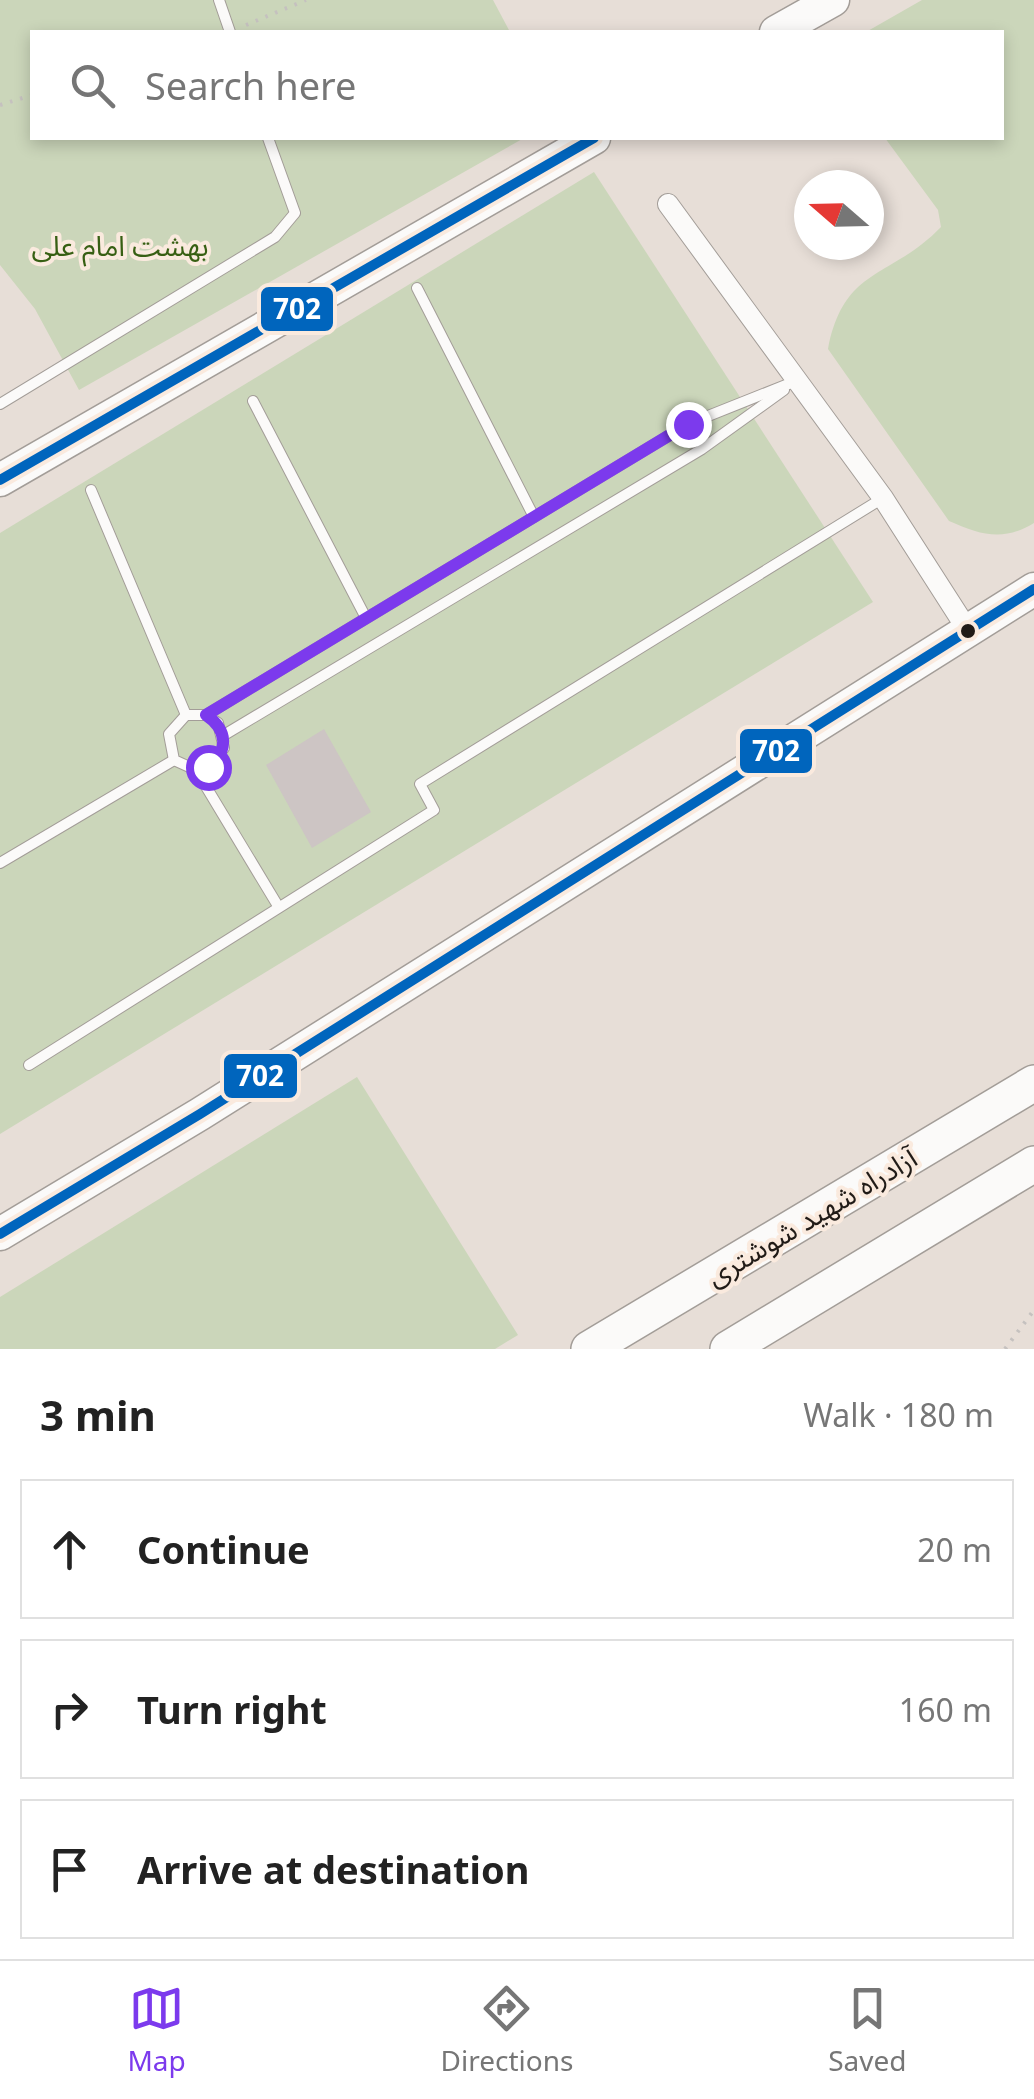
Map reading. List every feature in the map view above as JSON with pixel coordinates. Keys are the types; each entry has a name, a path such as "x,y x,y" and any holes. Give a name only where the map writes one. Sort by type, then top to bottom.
{"highway":[{"path":"780,30 833,0"},
{"path":"0,480 591,140"},
{"path":"0,1234 251,1082 1034,589"},
{"name":"آزادراه شهید شوشتری","path":"588,1349 1034,1084"},
{"path":"728,1349 1034,1164"}],"street":[{"path":"668,204 883,498 967,628"}],"lane":[{"path":"219,0 229,30"},
{"path":"0,404 275,237 295,212 269,140"},
{"path":"417,288 534,517"},
{"path":"174,760 168,734 186,715 206,715 688,424 797,381"},
{"path":"224,736 702,449 797,381"},
{"path":"253,401 366,618"},
{"path":"91,490 186,715"},
{"path":"28,1065 434,810 420,784 883,498"},
{"path":"196,770 218,760 224,736 218,723 206,715"},
{"path":"174,760 196,770 278,906"},
{"path":"0,863 174,760"}],"path":[{"path":"235,30 306,0"},
{"path":"0,105 30,96"},
{"path":"1005,1349 1034,1310"}],"green space":[{"name":"بهشت امام علی","path":"0,0 493,0 509,30 30,30 30,140 520,140 79,390 35,309 0,265"},
{"path":"922,0 1034,0 1034,523 1012,533 982,533 949,521 828,349 845,302 872,276 941,227 938,210 886,140 1004,140 1004,30 870,30"},
{"path":"594,172 873,602 0,1134 0,533"},
{"path":"357,1077 518,1335 495,1349 0,1349 0,1297"}],"building":[{"path":"324,729 371,812 312,848 266,765"}],"transit line":[{"name":"702","path":"0,480 591,140"},
{"name":"702","path":"0,1234 200,1114 1034,589"}],"route":[{"path":"208,767 218,760 224,736 218,723 206,715 688,424"}]}
